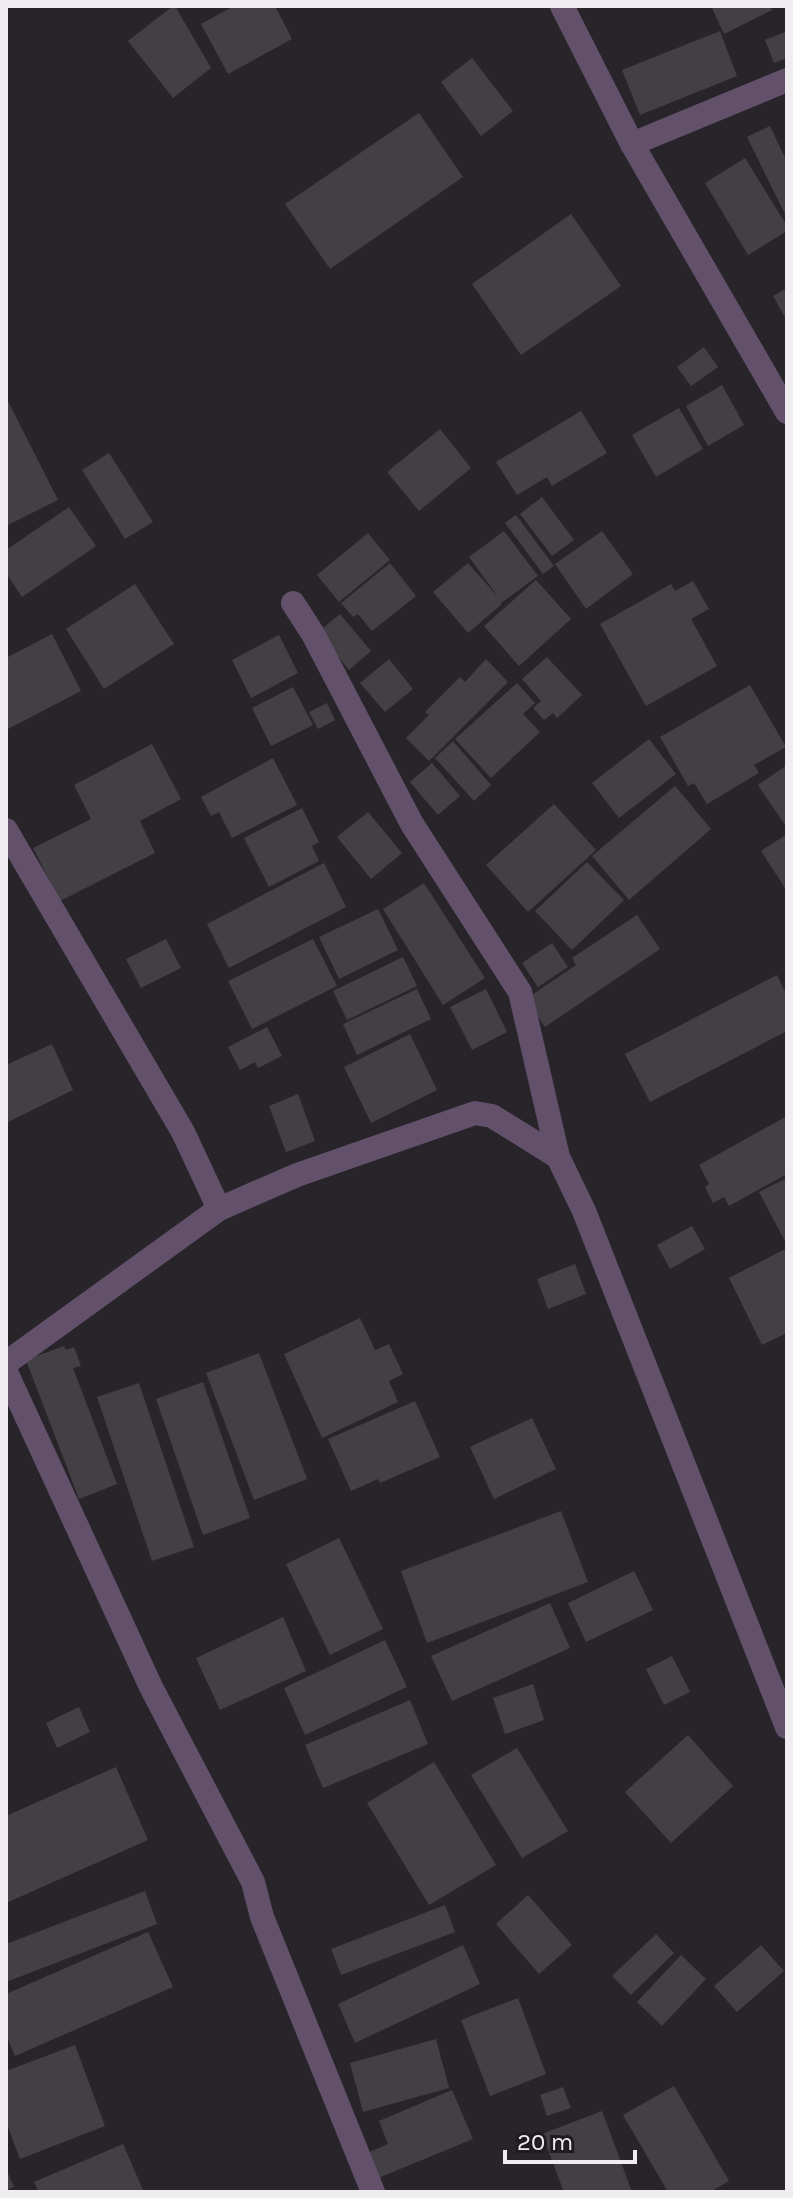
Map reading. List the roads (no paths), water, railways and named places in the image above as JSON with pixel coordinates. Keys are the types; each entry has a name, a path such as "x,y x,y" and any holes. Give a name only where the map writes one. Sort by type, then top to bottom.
{"street":[{"path":"562,6 632,144 787,412"},
{"path":"632,144 787,80"},
{"path":"293,603 313,634 412,824 520,992 558,1157 584,1211 787,1727"},
{"path":"6,830 183,1132 219,1209"},
{"path":"6,1363 219,1209 297,1175 475,1113 492,1116 558,1157"},
{"path":"6,1372 151,1687 253,1882 262,1917 373,2192"}]}
